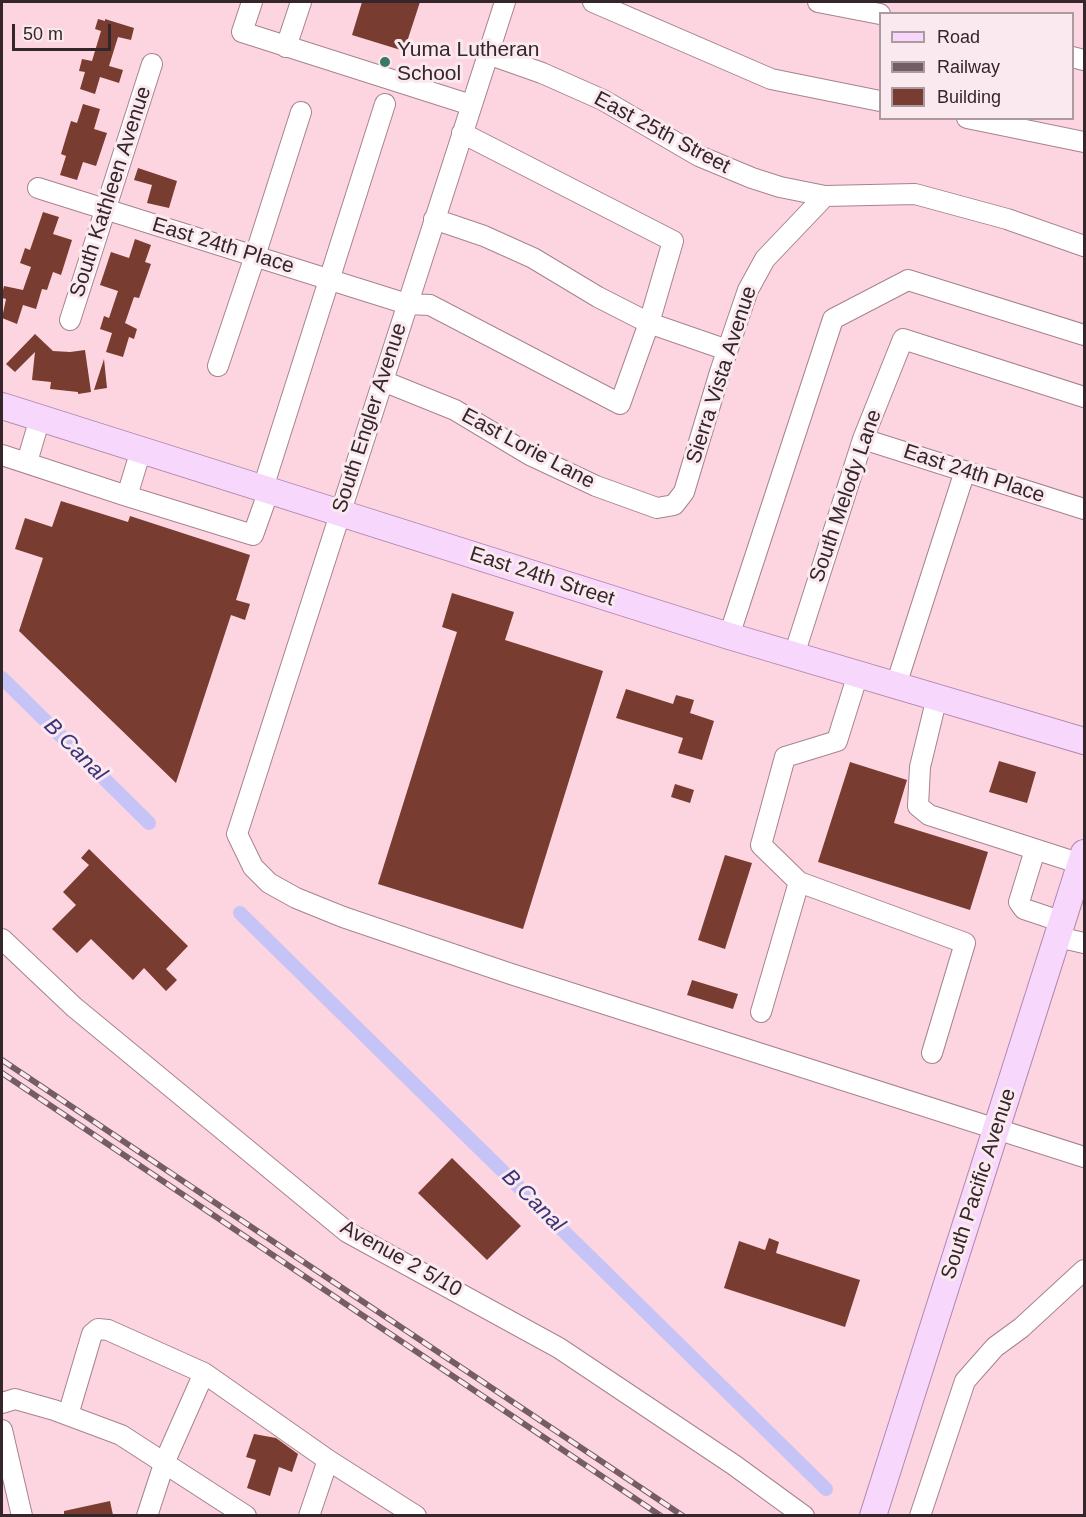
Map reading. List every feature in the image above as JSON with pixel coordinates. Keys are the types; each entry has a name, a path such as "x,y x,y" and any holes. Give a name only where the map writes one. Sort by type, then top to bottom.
{"main road":[{"name":"East 24th Street","path":"2,406 729,636 1084,741"},
{"name":"South Pacific Avenue","path":"873,1515 1082,865"}],"street":[{"path":"252,2 242,32 471,105"},
{"path":"286,47 301,2"},
{"name":"South Engler Avenue","path":"505,2 237,834 253,867 269,883 296,898 343,917 511,974 997,1129"},
{"path":"593,2 771,79 879,101"},
{"path":"818,2 879,14"},
{"name":"East 25th Street","path":"488,54 542,73 603,100 725,169 780,187 825,196 915,194 1007,219 1084,246"},
{"name":"South Kathleen Avenue","path":"70,320 152,64"},
{"path":"2,454 253,535 385,104"},
{"path":"218,366 301,112"},
{"path":"977,120 1084,142"},
{"path":"462,133 673,242 649,323"},
{"name":"East 24th Place","path":"38,188 407,304 430,305 620,404 649,323"},
{"name":"Sierra Vista Avenue","path":"674,505 684,492 727,350 748,290 765,259 825,196"},
{"path":"434,219 484,236 534,258 598,297 649,323 727,350"},
{"path":"729,636 833,319 908,280 1084,335"},
{"name":"South Melody Lane","path":"794,656 863,439 903,339 1084,397"},
{"name":"East Lorie Lane","path":"383,381 455,410 530,455 596,486 657,508 674,505"},
{"path":"27,462 40,418"},
{"name":"East 24th Place","path":"863,439 1084,509"},
{"path":"127,496 141,450"},
{"path":"896,685 965,471"},
{"path":"858,674 837,741 785,757 761,845 799,882 965,943 932,1053"},
{"path":"937,697 921,767 918,806 929,815 1082,865"},
{"path":"1035,850 1019,902 1024,909 1084,943"},
{"path":"761,1012 799,882"},
{"name":"Avenue 2 5/10","path":"2,939 74,1007 347,1232 559,1348 734,1465 804,1515"},
{"path":"997,1129 1084,1157"},
{"path":"920,1515 965,1381 995,1347 1021,1328 1084,1270"},
{"path":"68,1415 92,1334 98,1329 108,1330 204,1374 327,1460 416,1515"},
{"path":"147,1515 165,1461 204,1374"},
{"path":"2,1403 15,1399 122,1435 246,1515"},
{"path":"2,1430 22,1515"},
{"path":"309,1515 327,1460"}],"building":[{"path":"362,2 420,2 404,51 352,35"},
{"path":"98,19 134,28 131,40 118,37 109,66 123,70 119,83 100,77 95,94 80,89 85,72 79,71 82,59 92,61 101,31 95,29"},
{"path":"83,104 100,109 94,129 107,133 96,166 83,162 77,180 60,175 66,156 61,154 71,121 77,123"},
{"path":"138,168 177,181 169,208 147,203 152,185 134,180"},
{"path":"43,212 59,217 53,234 72,240 61,275 53,272 47,290 42,289 36,309 23,305 17,324 2,318 6,299 2,298 2,294 4,286 23,290 31,267 20,263 25,248 30,250"},
{"path":"135,239 151,245 145,262 151,264 139,298 134,297 125,323 137,329 134,339 129,337 123,357 106,352 112,333 100,329 104,316 109,318 118,291 100,285 111,252 129,258"},
{"path":"35,334 53,351 85,350 91,392 78,394 78,392 50,389 51,382 32,380 35,352 15,372 6,364"},
{"path":"104,359 107,388 94,390"},
{"path":"61,501 128,522 130,516 250,555 236,600 250,604 245,620 231,615 176,783 19,631 43,558 15,549 25,518 52,527"},
{"path":"452,593 514,612 505,640 603,671 523,929 378,884 457,632 442,627"},
{"path":"626,689 673,704 676,695 694,700 690,713 714,721 702,760 678,753 683,738 616,718"},
{"path":"999,761 1036,772 1027,803 989,792"},
{"path":"850,762 907,780 894,823 988,852 970,910 818,862"},
{"path":"675,784 694,790 690,803 671,797"},
{"path":"89,849 188,946 166,969 177,980 166,991 144,968 133,980 91,939 77,953 52,929 76,905 63,892 89,865 81,858"},
{"path":"725,855 752,863 725,949 698,940"},
{"path":"692,980 738,994 733,1009 687,995"},
{"path":"452,1158 521,1226 487,1260 418,1193"},
{"path":"769,1238 779,1242 776,1253 860,1280 845,1327 724,1288 739,1241 765,1250"},
{"path":"254,1434 276,1438 298,1454 292,1472 279,1467 270,1496 247,1488 256,1460 246,1457"},
{"path":"110,1501 113,1515 64,1515 64,1511"}],"waterway":[{"name":"B Canal","path":"2,678 149,823"},
{"name":"B Canal","path":"240,913 826,1489"}],"railway":[{"path":"2,1060 683,1516"},
{"path":"2,1073 661,1516"}],"place":[{"name":"Yuma Lutheran School","path":"385,62"}]}
